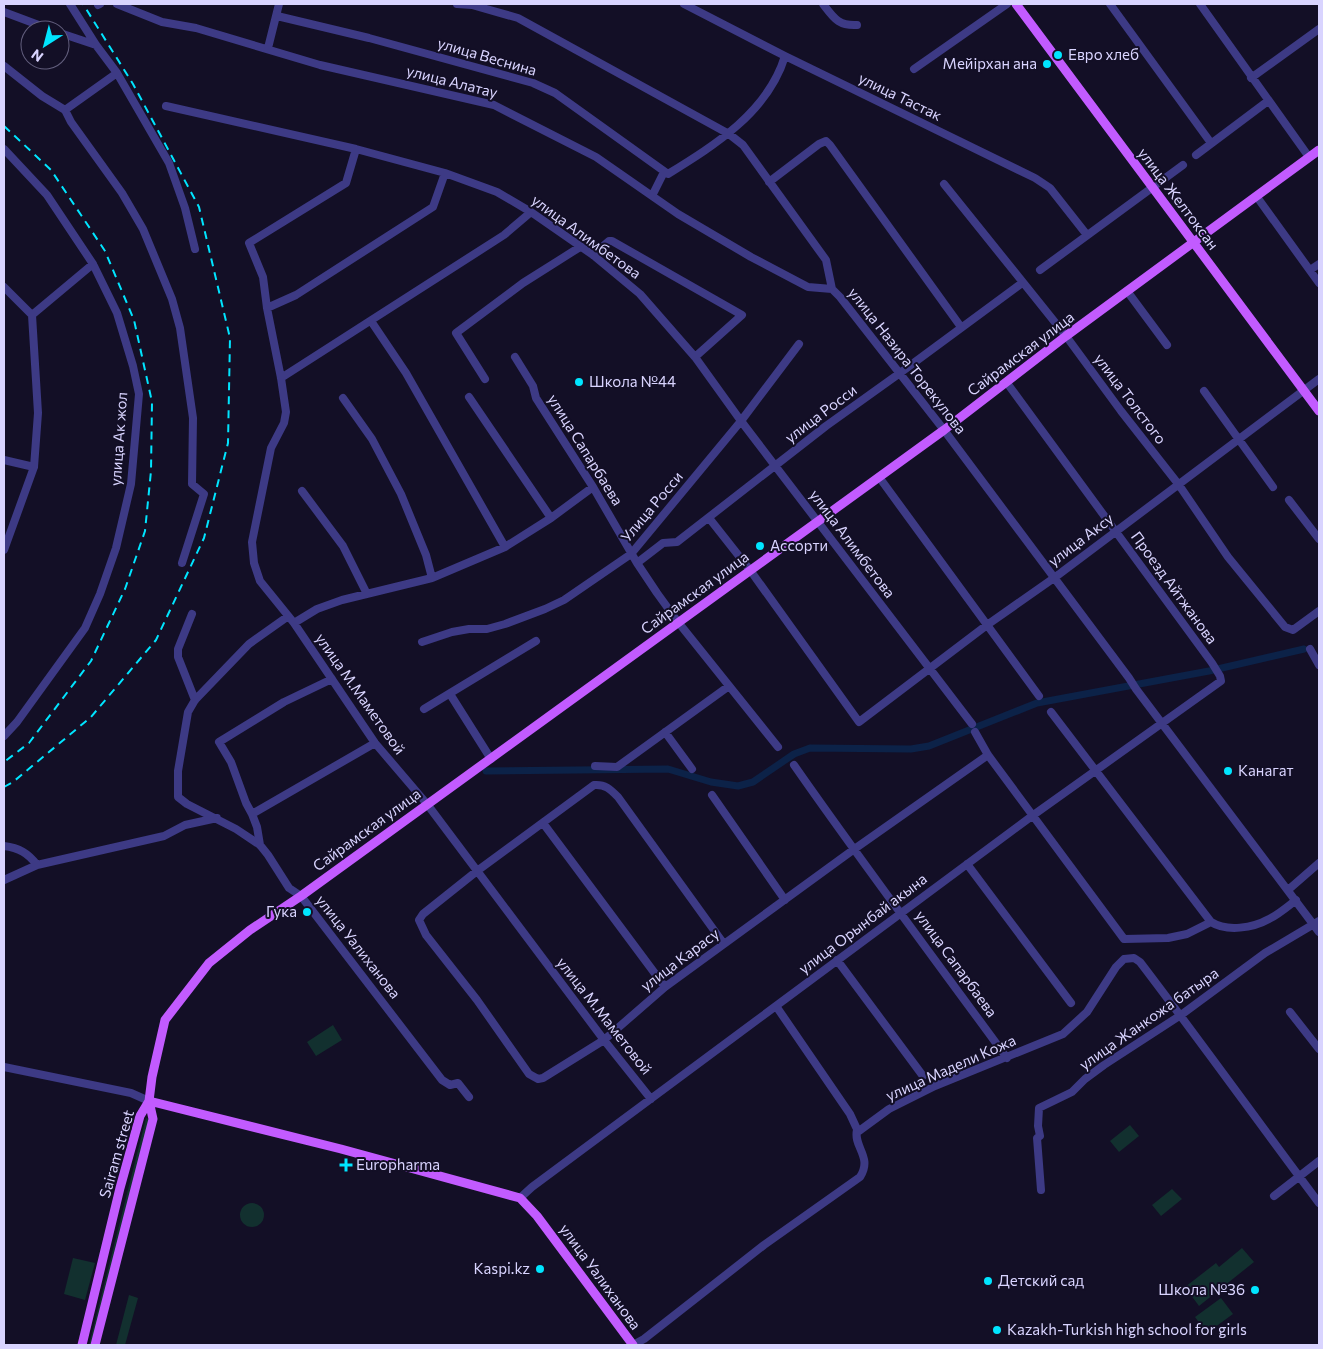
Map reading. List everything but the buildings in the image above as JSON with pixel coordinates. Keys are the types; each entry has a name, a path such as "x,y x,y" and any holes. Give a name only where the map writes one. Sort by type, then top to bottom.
{"main road":[{"name":"улица Желтоксан","path":"1016,4 1319,411"},
{"name":"Сайрамская улица","path":"149,1101 152,1077 165,1020 209,963 250,930 302,896 944,430 1066,336 1319,150"},
{"path":"149,1101 342,1149 520,1198"},
{"name":"Sairam street","path":"82,1345 120,1188 140,1116 149,1101"},
{"name":"Sairam street","path":"95,1345 153,1119 149,1101"},
{"name":"улица Уалиханова","path":"520,1198 537,1216 633,1345"}],"street":[{"path":"70,4 96,46 117,73 169,163 185,208 195,249"},
{"name":"улица Алатау","path":"117,4 162,22 196,28 320,65 494,105 596,157 678,214 751,257 808,287 832,289"},
{"path":"268,48 279,4"},
{"name":"улица Назира Торекулова","path":"457,4 518,18 729,134 743,145 826,260 832,289 944,430 1136,690 1288,890 1318,926"},
{"name":"улица Тастак","path":"684,4 785,56 1035,178 1050,188 1087,236"},
{"path":"823,4 836,20 846,26 857,25"},
{"path":"914,69 1007,4"},
{"path":"1110,4 1211,143"},
{"path":"1204,5 1251,78 1310,158"},
{"path":"4,12 25,20"},
{"name":"улица Веснина","path":"277,16 369,38 533,83 555,93 666,173"},
{"path":"1251,78 1319,29"},
{"path":"70,37 96,46"},
{"path":"652,196 666,173 729,134 752,111 769,91 782,67 785,56"},
{"path":"4,66 42,96 65,110 70,122 122,193 143,229 172,299 180,328 193,418 192,484 204,494 182,563"},
{"path":"65,110 117,73"},
{"path":"1196,155 1268,101"},
{"name":"улица Алимбетова","path":"166,106 356,149 444,173 497,192 531,212 593,255 640,294 695,357 741,421 974,728 988,755 1124,940 1168,938 1187,934 1211,922"},
{"path":"769,182 819,144 826,141 961,327"},
{"name":"улица Ак жол","path":"4,149 47,196 93,264 117,312 139,394 131,484 116,548 100,594 85,628 17,722 4,736"},
{"name":"улица М.Маметовой","path":"356,149 346,183 249,242 264,277 267,308 286,412 284,423 271,448 252,542 254,563 260,580 287,617 294,623 375,743 427,804 604,1040 651,1099"},
{"path":"1040,270 1182,164"},
{"path":"267,308 296,295 433,207 444,173"},
{"name":"улица Толстого","path":"944,184 1066,336 1179,485 1228,557 1285,627 1294,630 1319,611"},
{"path":"1257,197 1319,283"},
{"path":"281,378 504,235 531,212"},
{"path":"593,255 609,241 612,241 742,315 695,357"},
{"path":"485,379 456,333 523,283 580,247"},
{"path":"32,315 93,264"},
{"path":"1310,270 1319,264"},
{"name":"улица Росси","path":"637,563 663,543 677,542 826,426 1022,283"},
{"path":"4,287 32,315 38,413 34,467 4,550"},
{"path":"1128,291 1167,345"},
{"path":"371,320 406,373 505,547"},
{"name":"Улица Росси","path":"422,642 452,632 469,629 487,629 545,609 564,600 631,554 741,421 799,344"},
{"name":"улица Сапарбаева","path":"515,357 533,386 536,398 593,487 637,563 678,622 778,748"},
{"name":"улица Аксу","path":"750,570 859,722 1319,379"},
{"name":"Проезд Айтжанова","path":"1006,383 1220,676"},
{"path":"1204,390 1274,487"},
{"path":"469,397 551,518"},
{"path":"343,398 372,439 401,494 426,555 432,578"},
{"path":"4,460 34,467"},
{"path":"879,476 1039,696"},
{"path":"294,623 317,609 342,600 432,578 505,547 551,518 593,487"},
{"path":"302,491 342,546 367,594"},
{"path":"1289,500 1319,539"},
{"path":"708,518 750,570"},
{"path":"192,614 178,649 178,657 195,700"},
{"name":"улица Уалиханова","path":"287,617 249,644 195,700 188,712 178,771 177,794 180,800 217,818 260,846 268,855 288,888 302,896 442,1080 450,1085 458,1083 469,1097"},
{"path":"424,709 536,641"},
{"path":"1310,649 1319,664"},
{"name":"улица Орынбай акына","path":"520,1198 532,1187 1032,816 1220,682 1220,676"},
{"path":"260,846 257,827 252,814 231,762 219,742 284,702 332,679"},
{"path":"595,766 617,767 729,686"},
{"path":"450,694 491,759"},
{"path":"1051,712 1211,922 1227,928 1248,927 1269,920 1296,900"},
{"path":"665,732 692,770"},
{"path":"252,814 375,743"},
{"name":"улица Карасу","path":"477,871 420,917 420,925 477,1000 529,1074 538,1079 544,1078 604,1040 666,987 853,850 988,755"},
{"name":"улица Сапарбаева","path":"794,765 853,850 1007,1058"},
{"path":"477,871 594,785 603,785 609,788 618,798 724,944"},
{"path":"712,795 785,900"},
{"path":"4,880 38,865 164,836 185,825 217,818"},
{"path":"543,823 666,987"},
{"path":"4,846 12,847 29,855 38,865"},
{"path":"1288,890 1319,863"},
{"path":"967,864 1071,1003"},
{"name":"улица Жанкожа батыра","path":"1042,1190 1037,1138 1040,1136 1038,1126 1039,1108 1072,1092 1085,1079 1104,1065 1180,1015 1265,953 1318,926"},
{"name":"улица Мадели Кожа","path":"858,1130 889,1109 927,1090 1063,1034 1087,1012 1116,967 1124,960 1134,958 1140,962 1180,1015"},
{"path":"837,960 923,1076"},
{"path":"633,1345 644,1339 764,1245 860,1177 863,1171 865,1164 856,1138 858,1130 850,1114 776,1006"},
{"path":"1290,1012 1316,1038 1319,1049"},
{"path":"1180,1015 1319,1203"},
{"path":"4,1067 131,1093 149,1101"},
{"path":"1274,1196 1319,1161"}],"green space":[{"path":"333,1025 342,1040 316,1056 307,1042"},
{"path":"146,1118 149,1119 92,1345 89,1345"},
{"path":"1130,1125 1139,1136 1119,1152 1110,1141"},
{"path":"1172,1189 1182,1199 1161,1216 1152,1205"},
{"path":"252,1203 261,1206 264,1215 261,1224 252,1227 243,1224 240,1215 243,1206"},
{"path":"1242,1248 1254,1262 1199,1306 1185,1287 1216,1263 1219,1267"},
{"path":"73,1258 95,1263 85,1300 64,1294"},
{"path":"129,1295 138,1298 125,1345 116,1345"},
{"path":"1221,1298 1233,1314 1207,1333 1195,1317"}],"waterway":[{"path":"486,771 668,769 711,782 738,786 753,782 794,754 810,748 911,749 929,746 1037,703 1209,671 1304,649"}],"railway":[{"path":"4,787 13,782 91,717 156,640 204,538 228,443 230,338 199,207 133,84 83,4"},
{"path":"4,126 51,170 105,251 134,320 152,402 151,471 145,531 125,589 91,661 29,743 4,762"}],"place":[{"name":"Евро хлеб","path":"1058,55"},
{"name":"Мейірхан ана","path":"1047,64"},
{"name":"Школа №44","path":"579,382"},
{"name":"Ассорти","path":"760,546"},
{"name":"Канагат","path":"1228,771"},
{"name":"Гука","path":"307,912"},
{"name":"Europharma","path":"346,1165"},
{"name":"Kaspi.kz","path":"540,1269"},
{"name":"Детский сад","path":"988,1281"},
{"name":"Школа №36","path":"1255,1290"},
{"name":"Kazakh-Turkish high school for girls","path":"997,1330"}]}
